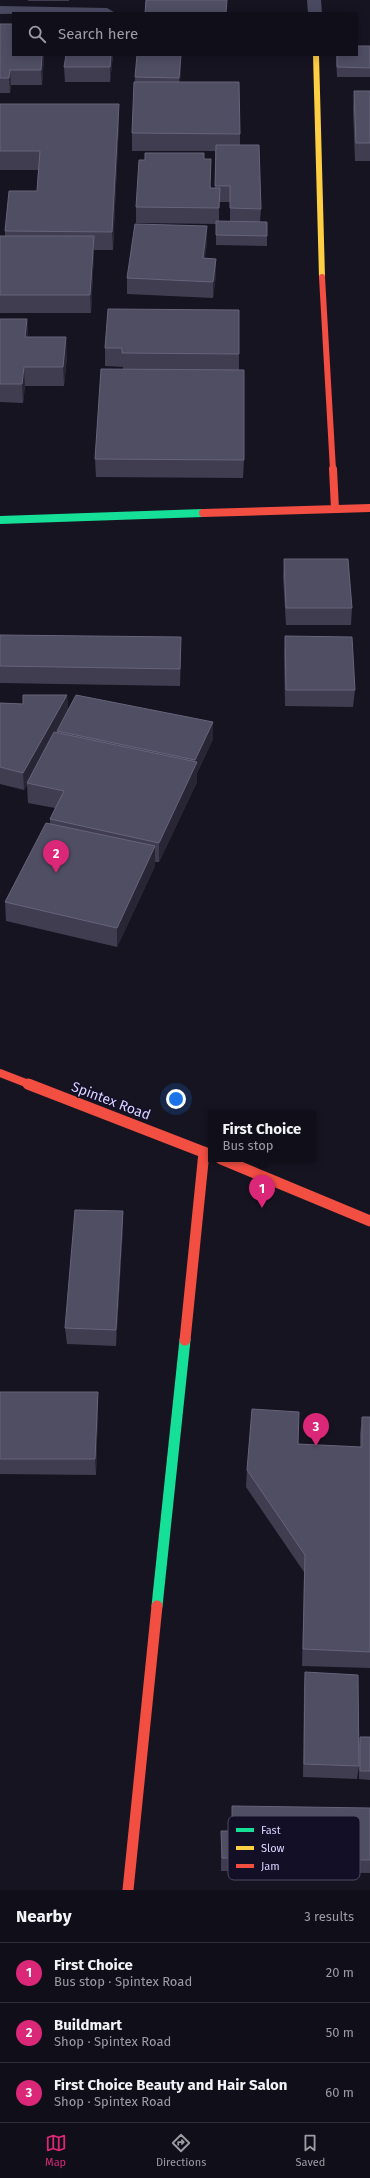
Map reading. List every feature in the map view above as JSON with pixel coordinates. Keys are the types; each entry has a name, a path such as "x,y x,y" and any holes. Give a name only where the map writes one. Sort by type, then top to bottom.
{"street":[{"path":"314,0 315,12"},
{"path":"0,10 108,12"},
{"path":"316,56 323,324 335,509"},
{"path":"0,520 370,508"},
{"name":"Spintex Road","path":"0,1073 208,1153"},
{"path":"128,1890 208,1153"},
{"path":"229,1162 370,1221"}],"building":[{"path":"146,0 227,0 226,12 145,12"},
{"path":"0,24 12,24 12,56 42,56 41,70 10,70 9,78 0,78"},
{"path":"358,46 370,46 370,68 337,67 337,56 358,56"},
{"path":"66,56 111,56 110,67 64,67"},
{"path":"137,56 181,56 179,78 135,77"},
{"path":"134,82 239,82 240,134 132,133"},
{"path":"354,91 370,91 370,143 356,143"},
{"path":"0,104 119,104 112,232 5,231 9,191 37,191 40,151 0,151"},
{"path":"216,145 259,145 261,209 230,208 230,186 215,186"},
{"path":"145,153 204,153 204,159 211,159 210,188 220,188 219,208 136,207 139,160 145,160"},
{"path":"216,221 267,222 267,236 216,235"},
{"path":"135,224 207,226 203,258 216,259 213,282 127,278"},
{"path":"0,236 94,236 90,295 0,295"},
{"path":"108,309 239,310 239,354 122,353 122,348 105,348"},
{"path":"0,319 27,319 25,337 66,337 63,367 24,367 22,384 0,384"},
{"path":"101,369 244,370 244,460 95,459"},
{"path":"284,559 348,559 352,608 286,608"},
{"path":"0,635 181,637 180,669 0,666"},
{"path":"285,636 352,637 355,690 286,690"},
{"path":"23,695 67,695 23,773 0,767 0,703 23,704"},
{"path":"76,695 213,722 195,760 57,731"},
{"path":"54,732 197,762 159,843 50,819 64,791 27,783"},
{"path":"46,823 155,846 117,928 5,902"},
{"path":"75,1210 123,1211 116,1330 65,1328"},
{"path":"0,1392 98,1392 95,1459 0,1459"},
{"path":"252,1409 299,1412 298,1444 362,1447 362,1417 370,1417 370,1652 303,1649 305,1555 247,1470"},
{"path":"305,1672 358,1675 359,1766 304,1764"},
{"path":"360,1737 370,1737 370,1771 360,1771"},
{"path":"232,1806 370,1808 370,1860 360,1860 360,1816 232,1816"},
{"path":"221,1831 228,1831 228,1858 222,1858"}],"traffic: fast":[{"path":"0,520 203,513"},
{"path":"157,1606 185,1340"}],"traffic: slow":[{"path":"316,56 322,277"}],"traffic: jam":[{"path":"322,277 335,509"},
{"path":"203,513 370,508"},
{"path":"0,1073 208,1154"},
{"path":"185,1340 204,1152"},
{"path":"228,1162 370,1221"},
{"path":"128,1890 157,1606"}],"place":[{"name":"Buildmart","path":"56,873"},
{"name":"First Choice","path":"262,1208"},
{"name":"First Choice Beauty and Hair Salon","path":"316,1446"}]}
